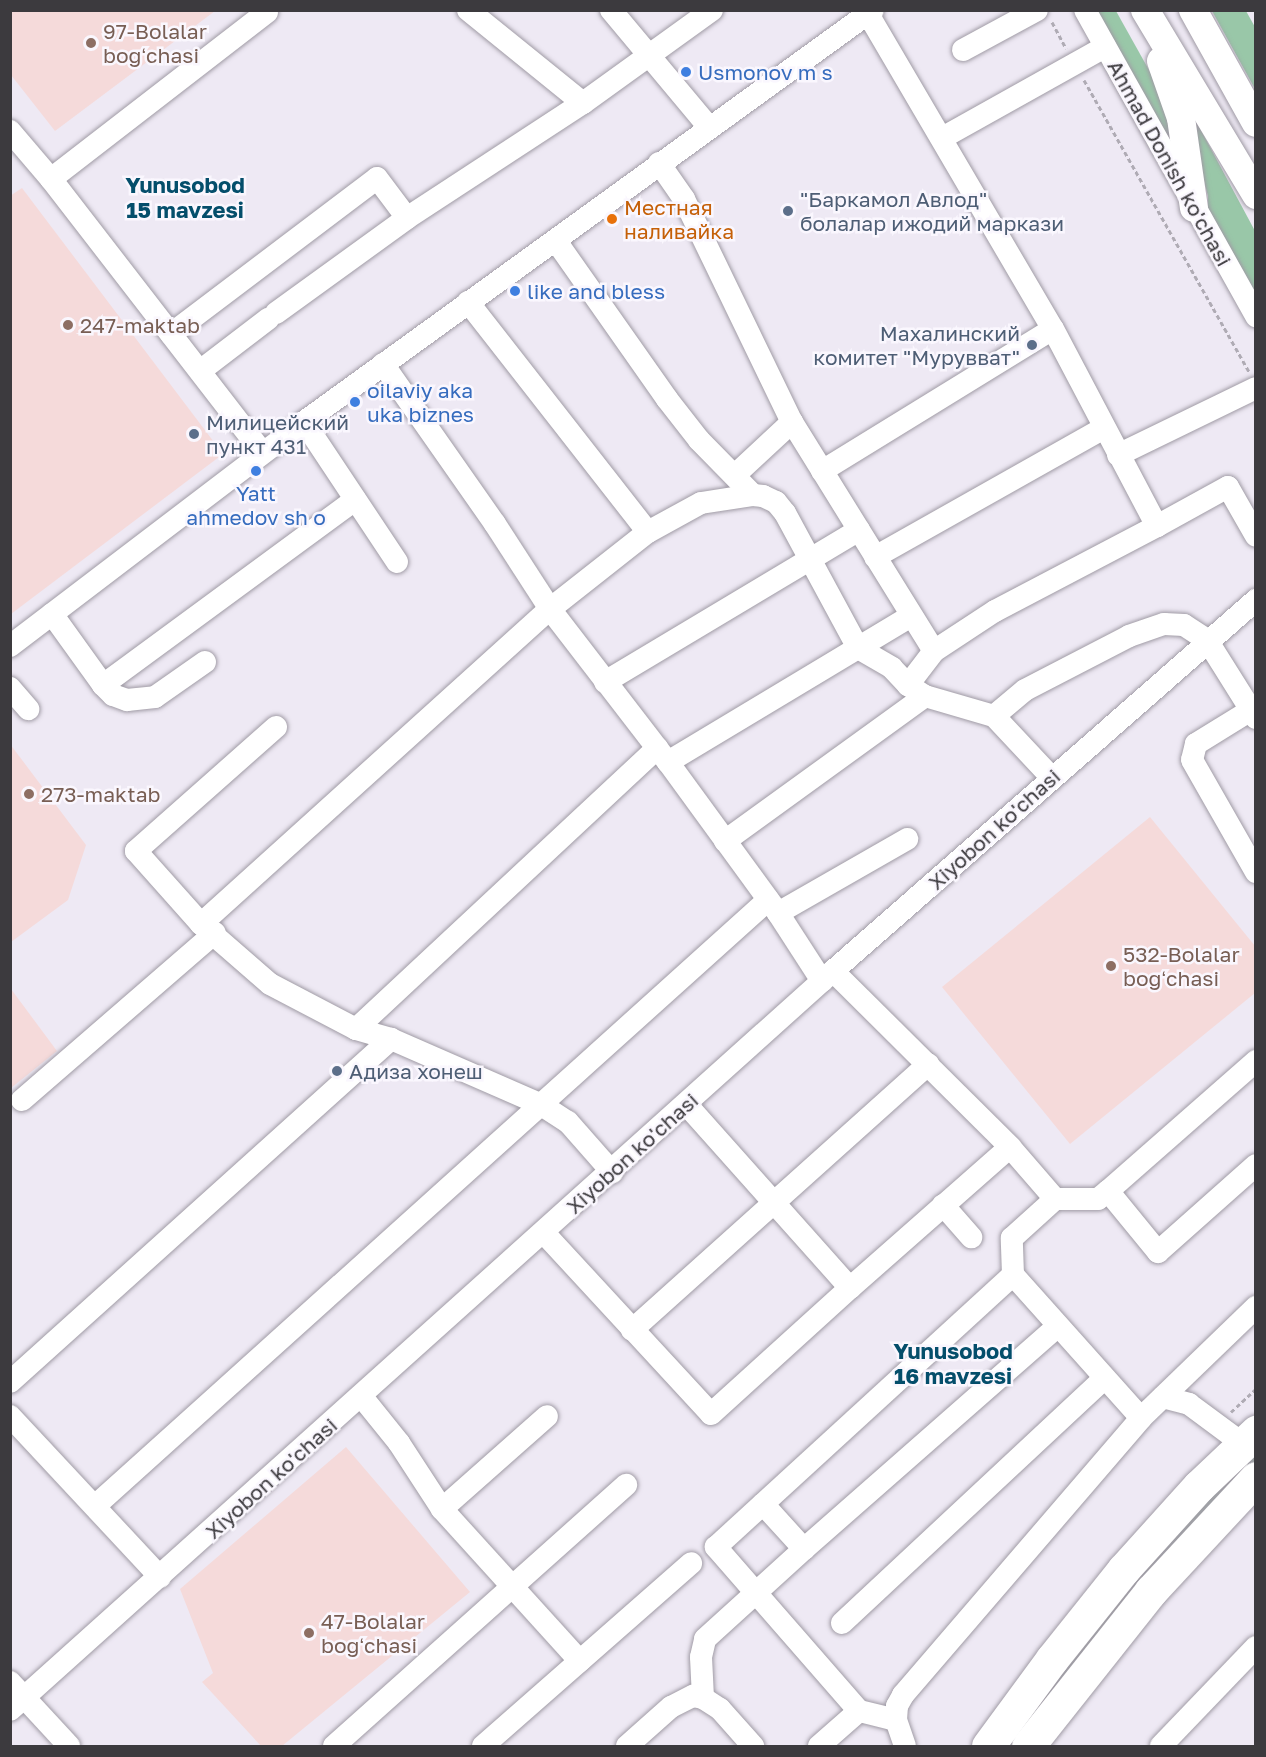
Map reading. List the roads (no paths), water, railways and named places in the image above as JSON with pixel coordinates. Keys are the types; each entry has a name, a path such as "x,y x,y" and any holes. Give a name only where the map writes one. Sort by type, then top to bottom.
{"highway":[{"path":"988,1746 1052,1659 1123,1570 1200,1486 1239,1433"},
{"path":"1028,1746 1150,1591 1256,1478"}],"main road":[{"path":"1145,10 1256,195"},
{"path":"1145,10 1181,118 1194,208"},
{"path":"1193,10 1256,123"}],"street":[{"path":"468,10 583,103"},
{"path":"611,10 647,56 709,127"},
{"path":"200,371 407,218 583,103 712,10"},
{"name":"Ahmad Donish ko'chasi","path":"1085,10 1256,316"},
{"path":"51,179 267,12"},
{"path":"10,646 304,422 556,241 865,13 942,138 1053,328 1118,456 1157,526"},
{"path":"963,50 1044,15"},
{"path":"942,138 1105,47"},
{"path":"10,131 51,179 263,453"},
{"path":"659,164 684,199 792,422 934,651"},
{"path":"171,334 377,178 407,218"},
{"path":"556,241 666,399 699,440 753,495"},
{"path":"468,302 648,532"},
{"path":"822,471 1053,328"},
{"path":"383,364 495,524 550,609 662,755 773,907 828,976 928,1064 1010,1147 1055,1199"},
{"path":"1118,456 1253,381"},
{"path":"304,422 397,562"},
{"path":"735,475 792,422"},
{"path":"875,557 1104,428"},
{"path":"725,841 917,690 934,651 994,611 1228,487 1256,536"},
{"path":"22,1100 550,609 648,532 701,503 753,495 768,497 779,505 858,648 892,668 917,690 994,716 1052,778"},
{"path":"103,685 356,500"},
{"path":"605,682 859,530"},
{"name":"Xiyobon ko'chasi","path":"15,1696 160,1577 828,976 1207,640 1256,600"},
{"path":"52,614 103,685 113,695 127,700 155,697 206,662"},
{"path":"357,1029 662,755 858,648 911,616"},
{"path":"994,716 1025,690 1129,636 1164,624 1184,626 1207,640 1253,714 1196,744 1192,760 1256,872"},
{"path":"10,688 28,709"},
{"path":"276,727 136,851 208,928 270,984 357,1029 391,1039 540,1104 568,1122 612,1172"},
{"path":"94,1506 540,1104 773,907 907,839"},
{"path":"10,1382 391,1039"},
{"path":"1140,1418 1013,1275 1012,1238 1055,1199 1098,1199 1256,1061"},
{"path":"632,1330 928,1064"},
{"path":"686,1104 850,1288"},
{"path":"544,1233 711,1414 1010,1147"},
{"path":"1108,1191 1158,1252 1256,1165"},
{"path":"943,1205 971,1237"},
{"path":"896,1720 859,1711 716,1547 1013,1275"},
{"path":"905,1746 896,1720 897,1706 909,1688 1140,1418 1256,1307"},
{"path":"703,1698 701,1656 705,1639 1058,1326"},
{"path":"842,1623 1104,1378"},
{"path":"362,1396 399,1443 442,1509 580,1661"},
{"path":"1163,1397 1189,1404 1239,1433"},
{"path":"10,1416 160,1577"},
{"path":"442,1509 547,1416"},
{"path":"334,1746 626,1485"},
{"path":"763,1504 804,1549"},
{"path":"483,1746 691,1563"},
{"path":"1161,1746 1256,1647"},
{"path":"15,1696 69,1746"},
{"path":"627,1746 682,1700 693,1696 703,1698 720,1709 753,1746"},
{"path":"819,1746 859,1711"}],"place":[{"name":"97-Bolalar bogʻchasi","path":"91,43"},
{"name":"Usmonov m s","path":"686,72"},
{"name":"\"Баркамол Авлод\" болалар ижодий маркази","path":"788,211"},
{"name":"Местная наливайка","path":"612,219"},
{"name":"like and bless","path":"515,291"},
{"name":"247-maktab","path":"68,325"},
{"name":"Махалинский комитет \"Мурувват\"","path":"1032,345"},
{"name":"oilaviy aka uka biznes","path":"355,402"},
{"name":"Милицейский пункт 431","path":"194,434"},
{"name":"Yatt ahmedov sh o","path":"256,471"},
{"name":"273-maktab","path":"29,794"},
{"name":"532-Bolalar bogʻchasi","path":"1111,966"},
{"name":"Адиза хонеш","path":"337,1071"},
{"name":"47-Bolalar bogʻchasi","path":"309,1633"}],"district":[{"name":"Yunusobod 15 mavzesi","path":"185,196"},
{"name":"Yunusobod 16 mavzesi","path":"953,1362"}]}
